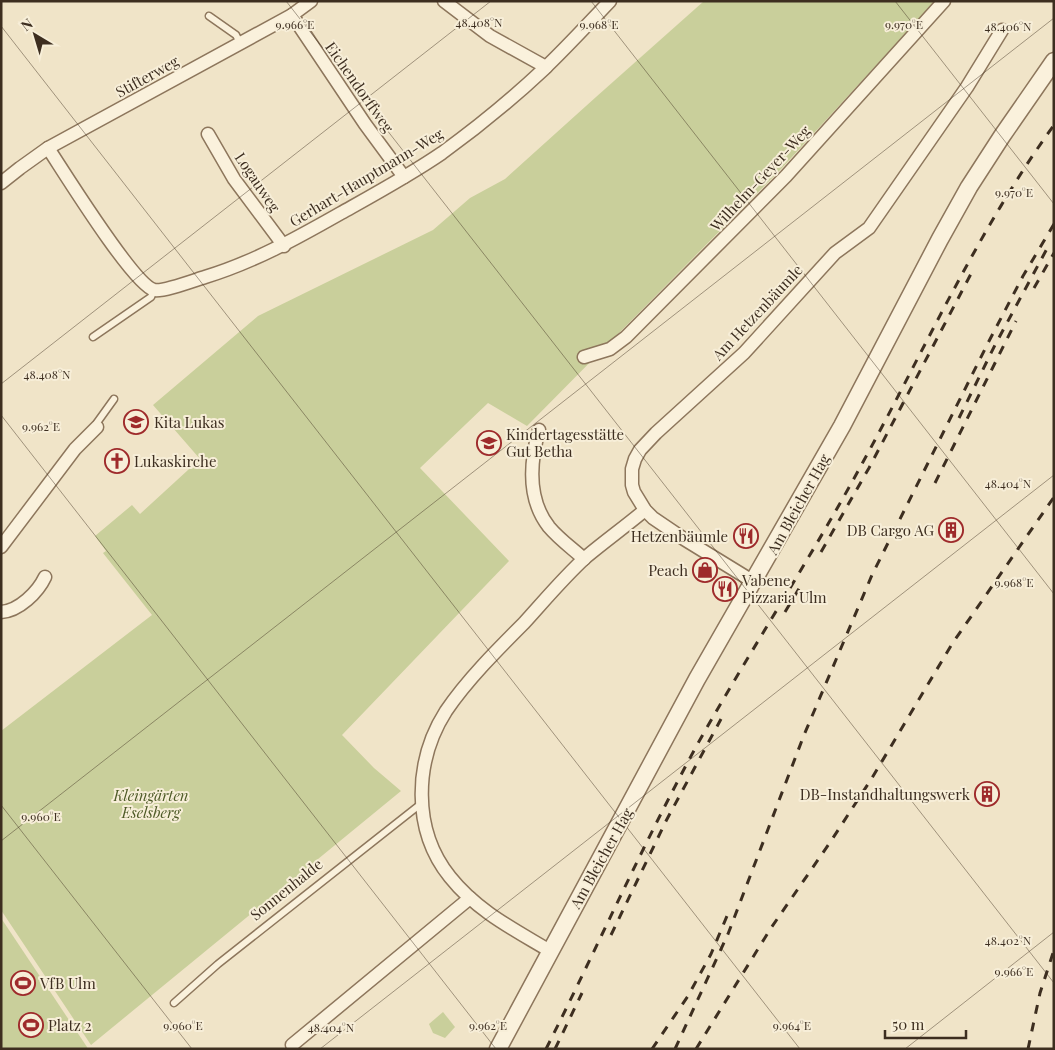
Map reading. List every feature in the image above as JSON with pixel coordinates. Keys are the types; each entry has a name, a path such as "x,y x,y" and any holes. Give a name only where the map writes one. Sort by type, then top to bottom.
{"street":[{"name":"Stifterweg","path":"1,183 48,148 292,15 311,1"},
{"path":"444,1 490,36 546,67"},
{"name":"Gerhart-Hauptmann-Weg","path":"154,290 160,290 211,275 249,262 284,246 442,153 512,98 546,67 610,1"},
{"name":"Wilhelm-Geyer-Weg","path":"584,357 610,349 626,337 786,176 944,1"},
{"name":"Eichendorffweg","path":"292,15 365,124 404,177"},
{"name":"Am Hetzenbäumle","path":"754,582 684,539 653,518 645,510 632,486 632,469 640,450 656,433 744,353 835,253 869,228 967,87 1002,30"},
{"name":"Am Bleicher Hag","path":"498,1049 697,679 842,426 969,188 1054,61"},
{"name":"Logauweg","path":"208,134 234,179 284,246"},
{"path":"48,148 135,274 154,290"},
{"path":"2,546 75,449 97,426"},
{"path":"539,430 534,446 532,467 534,496 544,521 584,559"},
{"path":"550,951 515,932 470,898 450,877 438,858 427,830 422,803 422,776 437,728 447,710 490,659 584,559 645,510"},
{"path":"1,612 12,610 26,599 41,586 45,577"},
{"path":"292,1044 470,898"}],"lane":[{"path":"210,16 236,35 240,43"},
{"path":"93,337 151,297 154,290"},
{"path":"97,426 96,424 101,415 114,399"},
{"name":"Sonnenhalde","path":"174,1003 218,964 422,803"}],"green space":[{"name":"Kleingärten Eselsberg","path":"704,1 935,1 781,169 527,426 488,403 420,468 509,561 342,735 374,768 401,791 91,1045 1,910 1,731 152,615 103,553 106,551 95,536 132,505 140,514 200,459 153,405 258,316 433,230 470,198 505,179"},
{"name":"VfB Ulm","path":"1,918 87,1047 88,1049 1,1049"},
{"path":"443,1012 455,1027 445,1038 433,1033 429,1024"}],"railway":[{"path":"546,1049 658,820 697,745 843,498 953,290 1001,206 1054,125"},
{"path":"675,1049 728,934 804,735 872,575 988,343 1023,276 1054,224"},
{"path":"959,418 995,345 1049,245"},
{"path":"1034,288 1054,253"},
{"path":"821,552 869,468 973,270"},
{"path":"935,483 1016,321"},
{"path":"696,1049 771,928 872,778 952,644 1054,497"},
{"path":"785,612 803,582"},
{"path":"611,935 666,821 721,719"},
{"path":"652,1049 688,996 711,954 727,916"},
{"path":"1028,1049 1040,993 1054,950"},
{"path":"555,1049 582,993"}],"place":[{"name":"Kita Lukas","path":"136,422"},
{"name":"Kindertagesstätte Gut Betha","path":"489,443"},
{"name":"Lukaskirche","path":"117,461"},
{"name":"DB Cargo AG","path":"951,530"},
{"name":"Hetzenbäumle","path":"746,536"},
{"name":"Peach","path":"705,570"},
{"name":"Vabene Pizzaria Ulm","path":"725,589"},
{"name":"DB-Instandhaltungswerk","path":"987,794"},
{"name":"VfB Ulm","path":"23,983"},
{"name":"Platz 2","path":"31,1025"}]}
